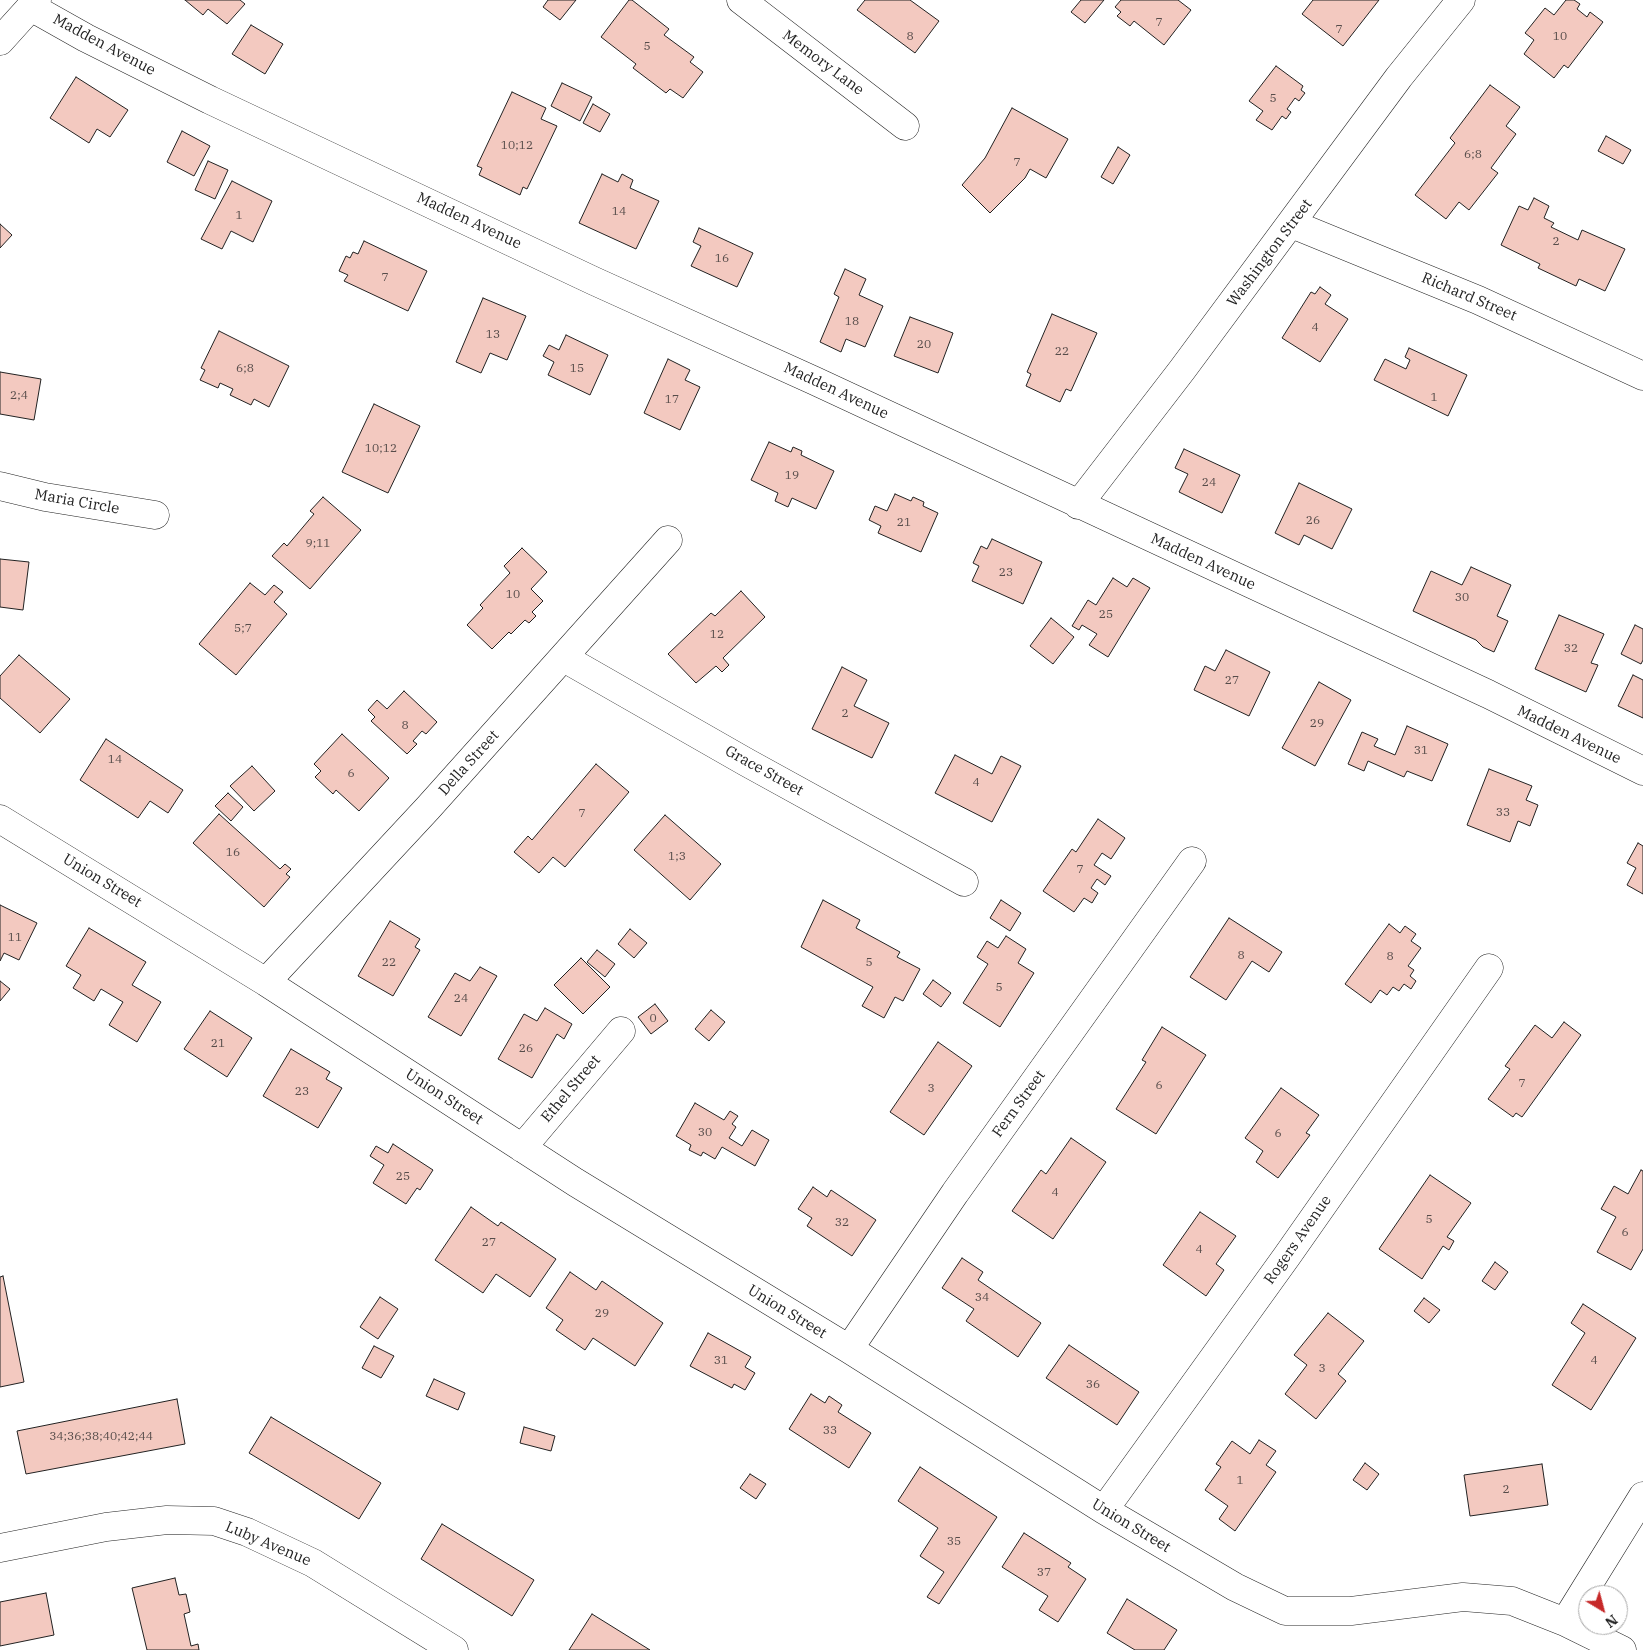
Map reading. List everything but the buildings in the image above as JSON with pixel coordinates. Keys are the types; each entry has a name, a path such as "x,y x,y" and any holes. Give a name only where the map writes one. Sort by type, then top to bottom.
{"street":[{"name":"Memory Lane","path":"741,0 905,126"},
{"name":"Washington Street","path":"1078,505 1292,224 1399,77 1461,0"},
{"path":"0,41 34,3"},
{"name":"Madden Avenue","path":"34,3 86,38 210,100 594,281 815,381 1078,505 1488,694 1643,771"},
{"name":"Richard Street","path":"1292,224 1478,300 1643,376"},
{"name":"Maria Circle","path":"0,486 45,497 155,515"},
{"name":"Della Street","path":"266,982 428,808 668,540"},
{"name":"Grace Street","path":"564,658 964,882"},
{"name":"Union Street","path":"0,819 266,982 575,1182 849,1349 1104,1510 1235,1587 1285,1611 1350,1611 1463,1597 1512,1601 1565,1622 1622,1650"},
{"name":"Fern Street","path":"849,1349 955,1193 1192,861"},
{"name":"Rogers Avenue","path":"1104,1510 1287,1256 1489,968"},
{"name":"Ethel Street","path":"522,1148 621,1031"},
{"path":"1565,1622 1643,1496"},
{"name":"Luby Avenue","path":"0,1548 106,1527 167,1520 214,1521 247,1532 313,1563 454,1650"}]}
